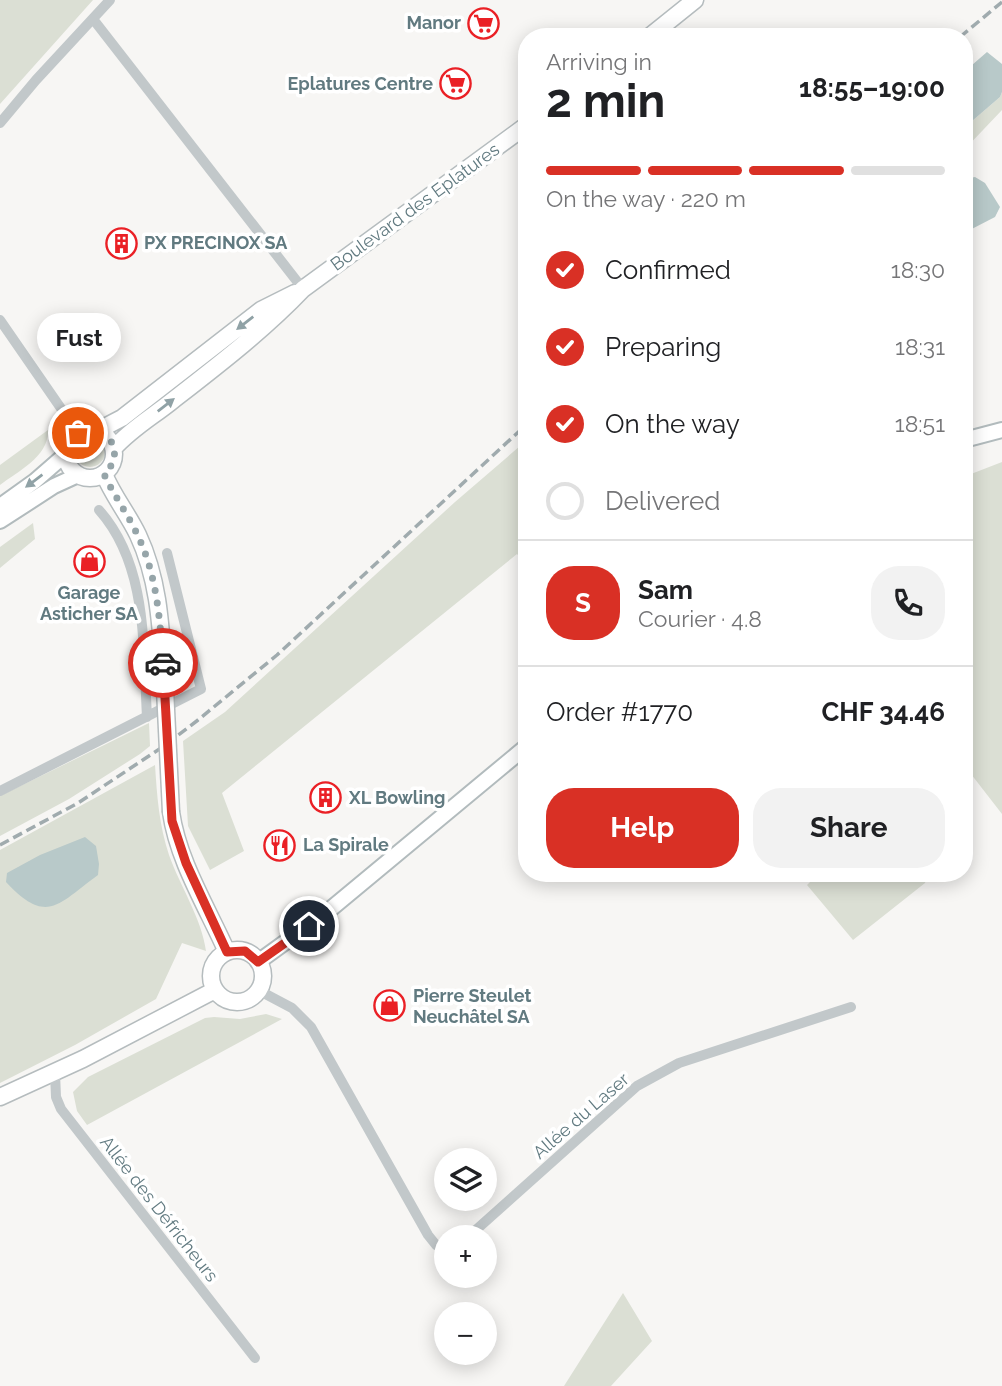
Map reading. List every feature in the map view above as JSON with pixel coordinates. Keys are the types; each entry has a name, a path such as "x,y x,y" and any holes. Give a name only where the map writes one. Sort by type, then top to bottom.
{"main road":[{"path":"660,28 695,0"},
{"name":"Boulevard des Eplatures","path":"114,449 132,429 214,369 303,289 518,132"},
{"name":"Boulevard des Eplatures","path":"97,431 122,418 261,310 303,289"},
{"path":"0,521 54,486 78,475 93,478 104,474 113,463 114,449 106,436 87,430 78,433 68,444 68,464 78,475"},
{"path":"973,438 1002,430"},
{"path":"0,506 66,454"},
{"path":"104,474 113,495 141,541 154,580 160,614 171,812 186,863 227,952"},
{"path":"258,962 327,912 518,753"},
{"path":"245,951 258,962 262,979 253,996 240,1002 226,999 215,990 212,968 227,952 245,951"},
{"path":"0,1097 54,1073 215,990"}],"street":[{"path":"0,123 110,0"},
{"path":"93,19 303,289"},
{"path":"0,320 78,433"},
{"path":"99,510 120,539 139,599 146,717"},
{"path":"0,791 201,689 167,553"},
{"path":"258,990 292,1008 311,1027 428,1235 434,1241"},
{"name":"Allée du Laser","path":"481,1225 637,1086 679,1063 851,1007"},
{"name":"Allée des Défricheurs","path":"54,1073 56,1097 61,1109 255,1358"}],"shaded area":[{"path":"0,0 93,0 0,104"},
{"path":"987,52 1002,64 1000,97 973,120 973,64"},
{"path":"1002,92 1002,110 973,141 973,120 1000,97"},
{"path":"973,177 985,183 1000,207 995,217 973,228"},
{"path":"48,430 47,440 38,456 0,485 0,465"},
{"path":"90,437 101,441 105,452 101,463 90,467 79,463 75,452 79,441"},
{"path":"518,448 518,555 222,793 244,851 210,870 188,826 183,741 225,712"},
{"path":"1002,462 1002,814 973,777 973,473"},
{"path":"33,523 35,539 0,568 0,547"},
{"path":"149,723 150,746 140,754 69,799 0,836 0,796"},
{"path":"155,765 159,810 166,844 200,927 206,951 182,943 156,999 0,1083 0,850"},
{"path":"85,837 96,846 98,875 62,902 43,907 32,904 6,882 7,873 40,855"},
{"path":"810,882 925,882 853,940 807,885"},
{"path":"266,1014 282,1019 87,1125 77,1111 73,1092 88,1077 205,1018 240,1019"},
{"path":"623,1293 652,1341 611,1386 564,1386"}],"railway":[{"path":"971,28 1002,2"},
{"path":"0,845 78,803 198,720 277,655 518,432"}],"way so far":[{"path":"78,433 97,431 106,436 112,444 115,453 113,463 104,474 113,495 133,524 149,562 160,614 163,663"}],"place":[{"name":"Manor","path":"484,23"},
{"name":"Eplatures Centre","path":"456,84"},
{"name":"PX PRECINOX SA","path":"121,243"},
{"name":"Fust","path":"78,433"},
{"name":"Garage Asticher SA","path":"89,562"},
{"name":"XL Bowling","path":"326,798"},
{"name":"La Spirale","path":"280,845"},
{"name":"Pierre Steulet Neuchâtel SA","path":"390,1006"}],"route":[{"path":"163,663 172,821 186,863 227,952 245,951 258,962 309,926"}]}
